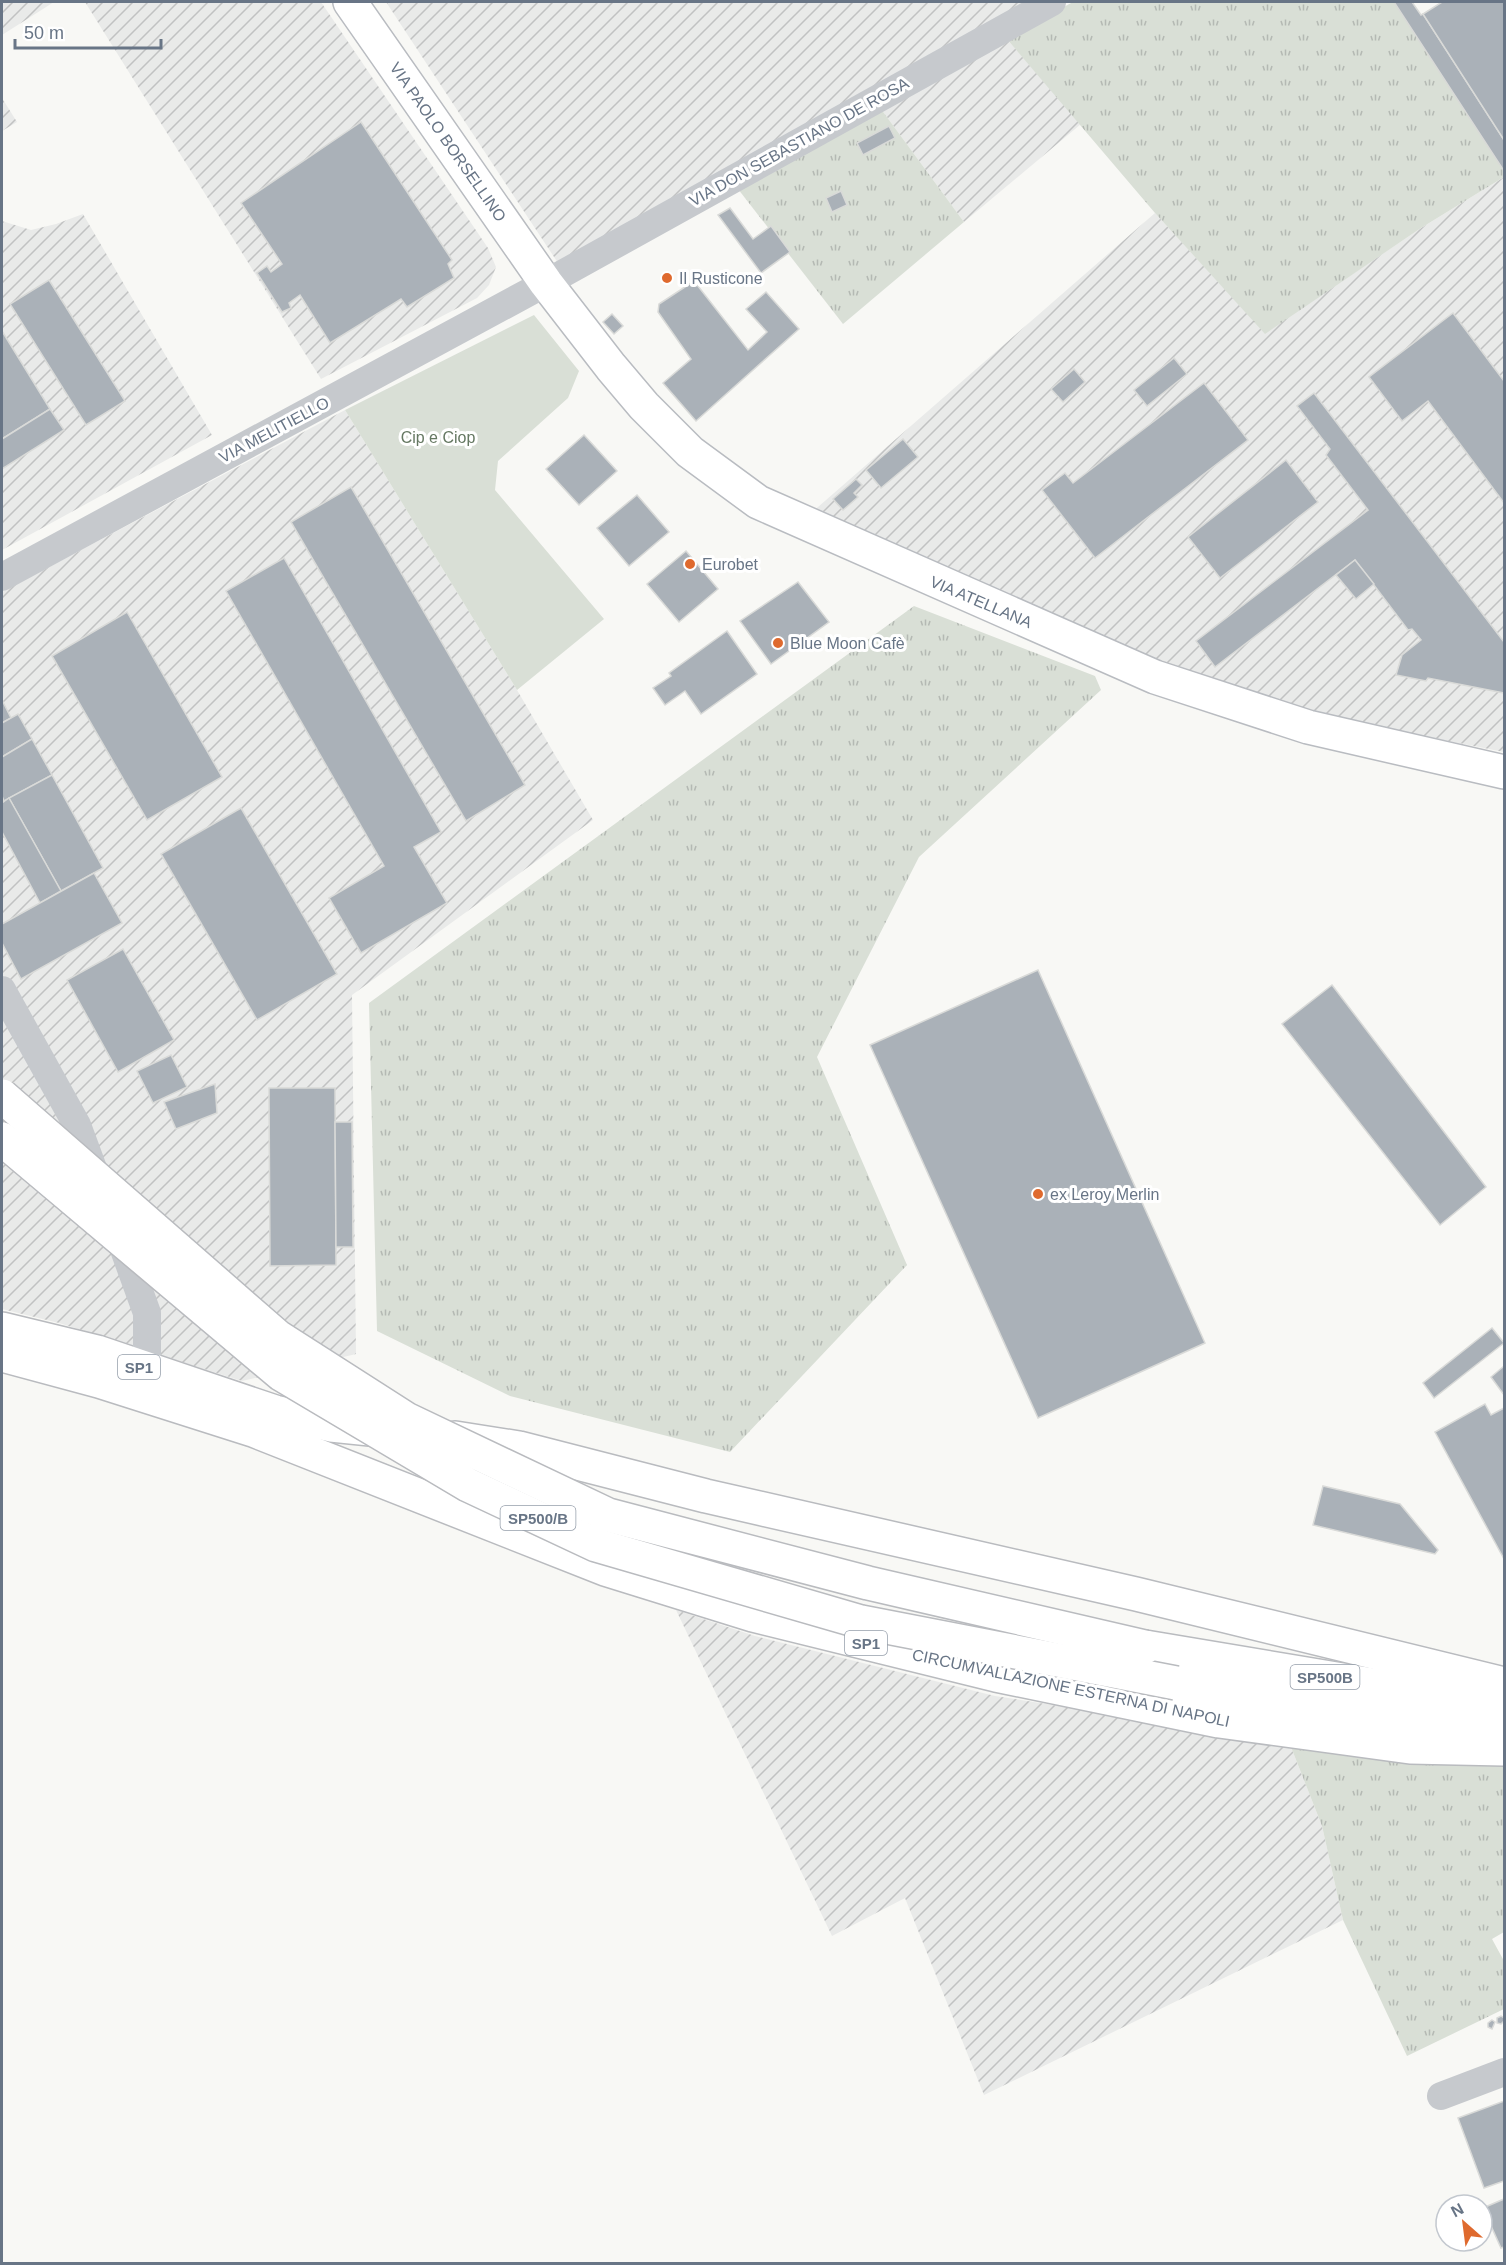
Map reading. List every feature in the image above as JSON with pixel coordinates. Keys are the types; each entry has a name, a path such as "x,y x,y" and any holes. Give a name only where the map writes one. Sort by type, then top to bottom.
{"main road":[{"name":"VIA PAOLO BORSELLINO","path":"350,2 546,282"},
{"name":"VIA ATELLANA","path":"546,282 644,406 690,452 758,502 1155,677 1308,727 1504,772"},
{"name":"SP500/B","path":"2,1096 278,1337 406,1419 608,1515 868,1583 1145,1647"},
{"name":"SP500/B","path":"2,1139 281,1374 468,1485 596,1545 861,1622 1176,1683"},
{"name":"SP1","path":"2,1329 97,1352 275,1412 331,1425 459,1438 519,1448 706,1496 1136,1594 1504,1684"},
{"name":"CIRCUMVALLAZIONE ESTERNA DI NAPOLI","path":"2,1356 99,1381 253,1430 605,1569 753,1615 996,1675 1219,1721 1410,1747 1504,1749"},
{"name":"SP500B","path":"1145,1647 1504,1707"},
{"name":"SP500B","path":"1176,1683 1504,1731"}],"street":[{"name":"VIA DON SEBASTIANO DE ROSA","path":"546,282 1052,2"},
{"name":"VIA MELITIELLO","path":"2,577 546,282"},
{"path":"2,990 77,1125 147,1313 147,1370"},
{"path":"1441,2096 1504,2072"}],"shaded area":[{"path":"2,2 54,2 2,35"},
{"path":"85,2 321,2 488,248 496,267 489,285 477,298 321,379"},
{"path":"386,2 1025,2 558,263"},
{"path":"1006,38 1081,124 964,222 881,109"},
{"path":"2,98 17,122 2,131"},
{"path":"1504,177 1504,752 1313,714 1166,669 810,514 1155,213 1265,333 1421,228"},
{"path":"83,214 212,435 2,550 2,221 31,230"},
{"path":"345,410 517,690 593,820 352,995 356,1354 242,1381 59,1323 2,1309 2,592"},
{"path":"676,1610 755,1636 995,1696 1289,1742 1322,1826 1343,1920 984,2095 905,1898 832,1936"}],"green space":[{"path":"1073,2 1398,2 1504,163 1504,177 1421,228 1265,334 1155,213 1006,38"},
{"path":"881,109 964,222 843,324 738,189"},
{"name":"Cip e Ciop","path":"534,315 579,371 568,398 498,461 495,490 604,619 517,690 345,410"},
{"path":"914,606 1095,676 1101,690 919,857 817,1057 907,1265 730,1452 510,1396 377,1331 369,1003"},
{"path":"1289,1742 1504,1759 1504,1932 1492,1939 1504,1961 1504,2009 1407,2056 1343,1920 1322,1826"}],"building":[{"path":"1394,2 1412,2 1421,15 1423,14 1504,140 1504,171"},
{"path":"1442,2 1504,2 1504,140 1423,14"},
{"path":"361,122 452,260 448,264 454,278 407,307 401,299 330,343 300,295 289,303 291,308 282,312 257,273 267,266 271,272 282,264 241,203"},
{"path":"889,126 895,138 863,155 857,143"},
{"path":"841,191 847,205 832,212 826,198"},
{"path":"730,208 753,239 771,226 790,252 761,273 718,215"},
{"path":"49,280 125,401 86,425 10,304"},
{"path":"694,281 748,350 767,332 746,309 766,292 799,329 696,421 663,383 691,359 658,312 659,304"},
{"path":"1453,313 1504,381 1504,503 1428,401 1402,421 1369,377"},
{"path":"612,314 623,326 614,334 603,322"},
{"path":"2,331 50,409 2,439"},
{"path":"1174,358 1187,374 1147,406 1134,390"},
{"path":"1074,369 1085,382 1063,402 1051,389"},
{"path":"1204,383 1248,440 1095,558 1042,490 1065,473 1073,483"},
{"path":"1314,393 1504,642 1504,693 1428,678 1426,681 1396,675 1402,655 1421,640 1412,629 1408,630 1355,560 1215,667 1196,641 1368,510 1326,455 1330,449 1297,406"},
{"path":"50,409 64,430 2,469 2,439"},
{"path":"584,435 617,471 579,505 546,469"},
{"path":"903,439 918,457 881,488 866,470"},
{"path":"1286,460 1318,502 1220,578 1188,537"},
{"path":"856,479 862,485 854,493 858,497 843,510 833,499"},
{"path":"351,487 525,785 466,821 291,522"},
{"path":"637,495 669,532 629,566 597,528"},
{"path":"686,551 718,589 679,622 647,584"},
{"path":"284,558 441,832 414,847 447,903 361,953 329,898 384,866 226,591"},
{"path":"1355,560 1374,584 1356,599 1336,575"},
{"name":"Blue Moon Cafè","path":"798,582 829,622 771,664 740,621"},
{"path":"127,612 222,777 147,820 52,656"},
{"path":"727,631 757,674 701,714 685,691 665,705 653,688 671,676 669,673"},
{"path":"2,700 11,718 2,723"},
{"path":"18,714 32,739 2,757 2,723"},
{"path":"32,739 52,775 4,801 2,757"},
{"path":"52,775 103,868 61,891 9,798"},
{"path":"9,798 61,891 40,903 2,832 2,803"},
{"path":"241,808 337,974 257,1020 161,854"},
{"path":"94,873 122,923 21,979 2,943 2,924"},
{"path":"123,949 174,1040 118,1072 67,980"},
{"name":"ex Leroy Merlin","path":"1038,970 1205,1343 1038,1418 870,1045"},
{"path":"1332,985 1486,1187 1440,1225 1282,1024"},
{"path":"171,1055 187,1087 153,1103 137,1071"},
{"path":"215,1084 217,1113 176,1129 164,1102"},
{"path":"269,1088 335,1088 336,1265 270,1266"},
{"path":"335,1122 352,1122 353,1247 336,1247"},
{"path":"1492,1328 1504,1343 1434,1398 1423,1383"},
{"path":"1504,1366 1504,1395 1491,1377"},
{"path":"1485,1404 1491,1415 1504,1408 1504,1559 1435,1432"},
{"path":"1323,1486 1400,1504 1438,1550 1435,1554 1313,1525"},
{"path":"1501,2016 1504,2021 1501,2024 1497,2023 1497,2018"},
{"path":"1492,2020 1495,2022 1492,2029 1488,2027 1488,2023"},
{"path":"1504,2101 1504,2181 1484,2188 1458,2118"},
{"path":"1504,2199 1504,2247 1501,2248 1494,2232 1494,2203"}],"place":[{"name":"Il Rusticone","path":"667,278"},
{"name":"Eurobet","path":"690,564"},
{"name":"Blue Moon Cafè","path":"778,643"},
{"name":"ex Leroy Merlin","path":"1038,1194"}]}
